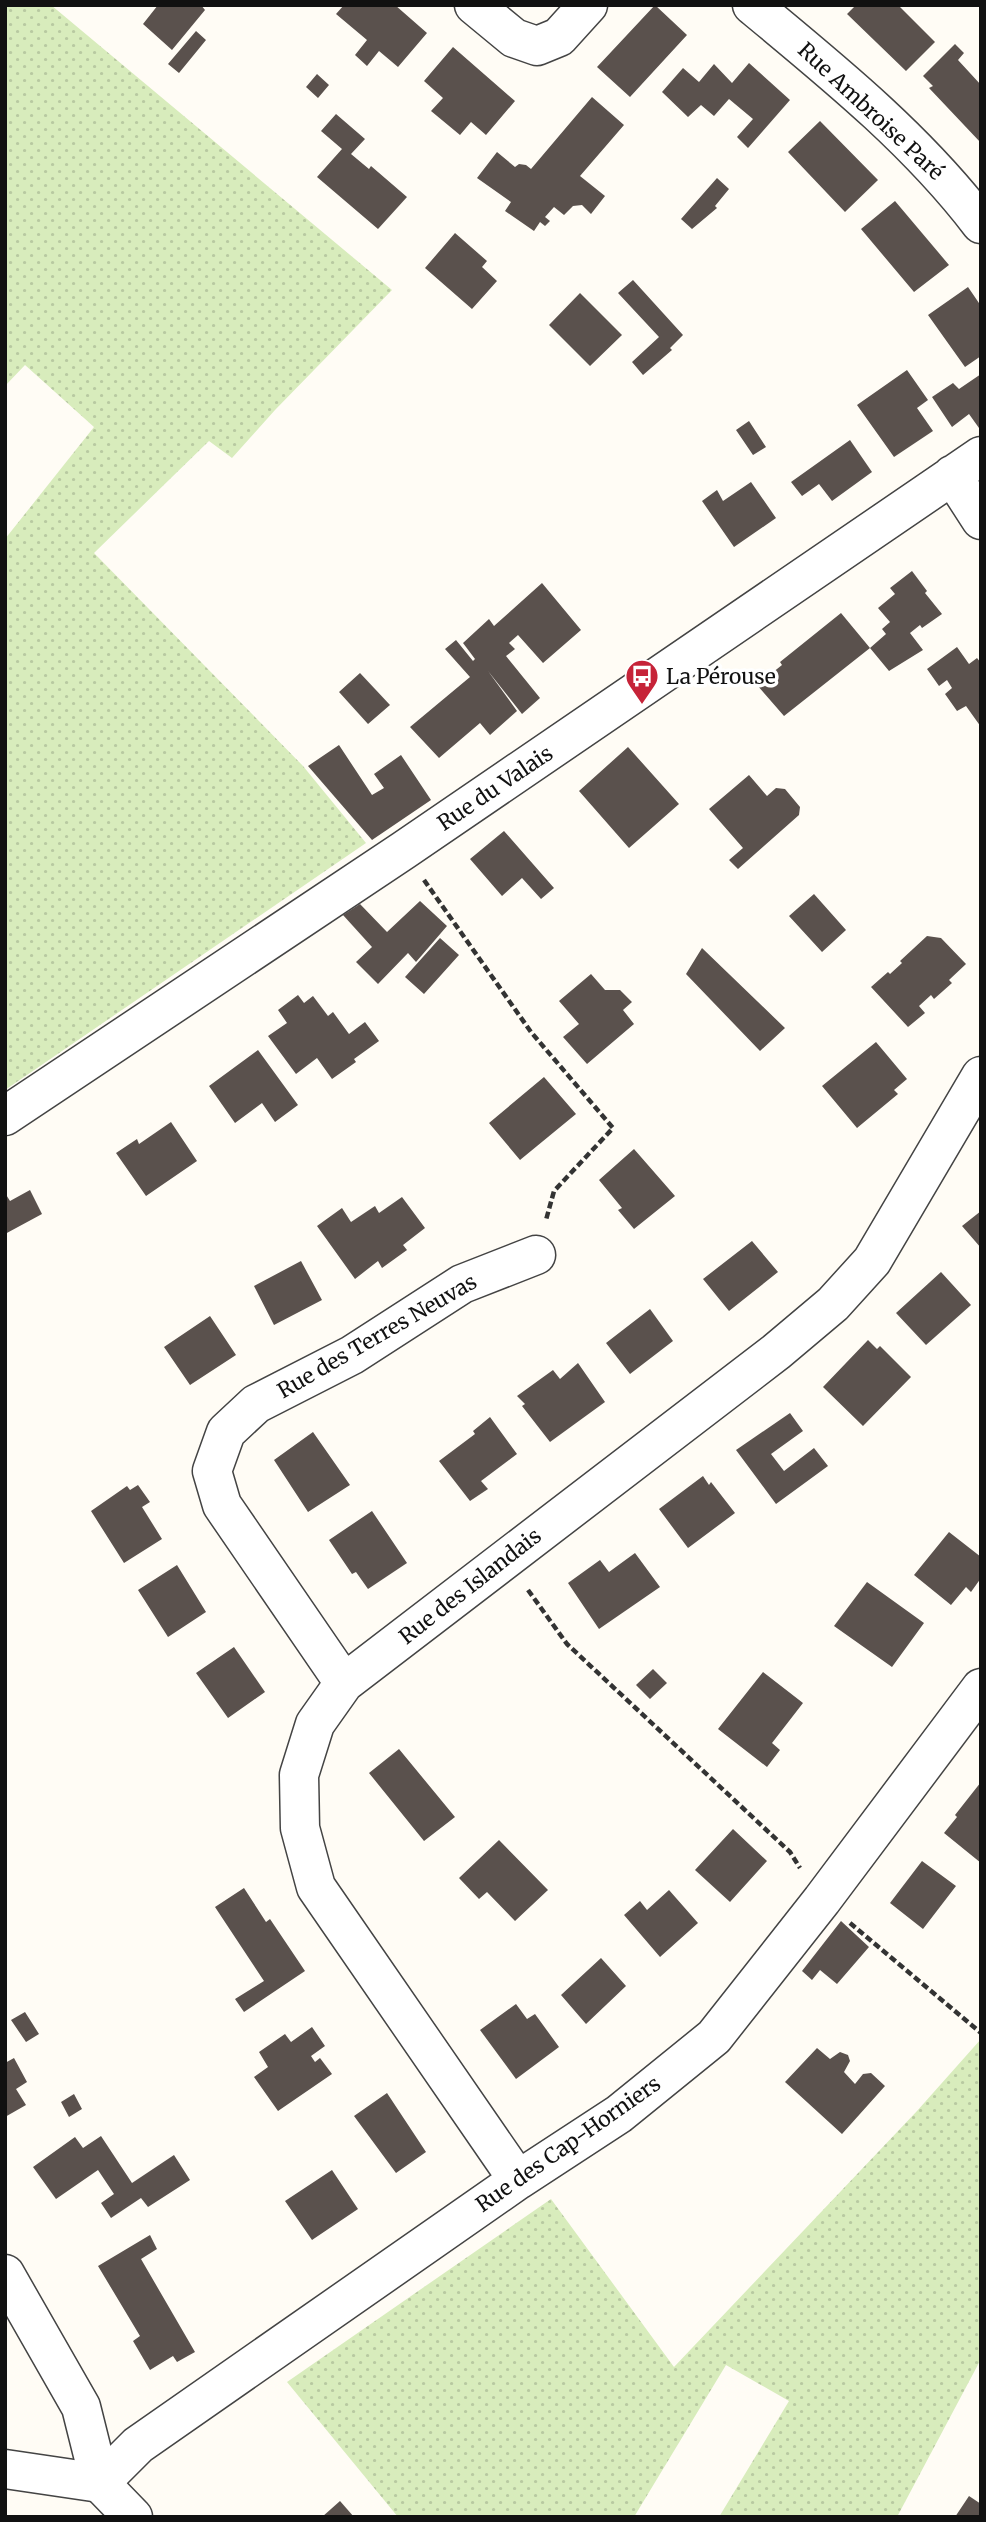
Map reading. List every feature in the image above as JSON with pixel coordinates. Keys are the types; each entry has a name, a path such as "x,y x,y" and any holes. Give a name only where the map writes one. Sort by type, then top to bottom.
{"street":[{"path":"487,9 513,38 537,46 559,37 588,5"},
{"name":"Rue Ambroise Paré","path":"752,5 850,87 950,184 981,224"},
{"path":"966,465 981,520"},
{"name":"Rue du Valais","path":"5,1116 404,850 966,465"},
{"name":"Rue des Islandais","path":"517,2180 316,1887 300,1828 299,1775 315,1724 344,1683 776,1352 833,1304 872,1261 981,1076"},
{"name":"Rue des Terres Neuvas","path":"344,1683 222,1505 212,1471 226,1432 256,1404 352,1355 462,1284 536,1255"},
{"name":"Rue des Cap-Horniers","path":"100,2483 138,2445 517,2180 619,2113 714,2037 822,1900 981,1688"},
{"path":"5,2274 81,2407 100,2483 133,2517"},
{"path":"5,2469 100,2483"}],"path":[{"path":"404,850 531,1032 613,1128 554,1191 536,1255"},
{"path":"504,1559 567,1644 790,1852 822,1900 981,2033"}],"green space":[{"path":"5,5 51,5 392,290 232,458 209,441 94,553 303,766 366,843 5,1090 5,539 94,427 25,365 5,386"},
{"path":"981,2039 981,2359 897,2517 719,2517 789,2401 726,2365 634,2517 398,2517 287,2382 551,2199 674,2367 917,2111"}],"building":[{"path":"158,5 201,5 205,10 172,50 143,24"},
{"path":"344,5 395,5 427,33 398,67 379,51 367,66 355,55 367,40 336,14"},
{"path":"655,5 687,35 630,97 597,67"},
{"path":"856,5 898,5 935,42 906,71 847,14"},
{"path":"196,31 206,40 179,73 168,64"},
{"path":"955,44 964,53 958,60 981,85 981,143 929,88 933,86 923,76"},
{"path":"453,47 515,101 486,135 471,122 460,135 431,111 443,98 424,81"},
{"path":"749,63 790,100 748,148 737,137 753,119 729,99 714,116 701,105 688,117 662,92 683,68 699,82 714,64 732,83"},
{"path":"317,74 329,85 318,98 306,87"},
{"path":"592,97 624,125 580,176 605,196 591,214 582,205 573,206 564,215 554,207 545,217 550,221 545,226 540,222 534,231 505,211 511,202 477,178 497,152 515,167 519,164 531,169"},
{"path":"336,114 365,139 351,154 369,169 371,166 407,197 378,229 317,177 342,149 321,131"},
{"path":"820,121 878,180 845,212 788,152"},
{"path":"717,178 729,189 715,206 717,208 692,229 681,219"},
{"path":"895,201 949,265 914,292 861,229"},
{"path":"455,233 487,261 482,267 497,281 472,309 425,268"},
{"path":"633,280 683,335 670,348 672,350 643,375 632,362 659,337 618,293"},
{"path":"968,287 981,306 981,356 965,367 928,315"},
{"path":"580,293 622,335 590,366 549,325"},
{"path":"907,370 928,400 917,408 933,431 894,457 857,405"},
{"path":"981,374 981,427 979,428 969,414 952,427 932,397 953,383 959,389"},
{"path":"749,421 766,447 753,455 736,430"},
{"path":"850,440 872,472 832,501 819,484 802,496 791,482"},
{"path":"751,482 776,518 734,547 702,501 717,490 723,501"},
{"path":"912,571 942,614 910,633 923,650 889,671 870,648 886,634 882,629 890,622 878,608 895,594 890,588"},
{"path":"542,583 581,630 543,663 518,635 509,643 515,649 506,656 540,698 522,714 488,671 517,711 490,735 480,723 439,758 410,727 470,677 445,649 456,640 473,661 475,659 463,643 489,619 494,626"},
{"path":"841,613 870,648 784,716 757,685 782,665 780,662"},
{"path":"957,647 969,664 977,658 981,663 981,727 966,706 957,711 945,694 952,688 947,680 939,686 927,669"},
{"path":"360,673 390,705 368,724 339,692"},
{"path":"339,745 372,795 384,788 374,774 401,755 431,800 372,840 308,766"},
{"path":"628,747 679,804 629,848 579,791"},
{"path":"749,775 767,796 776,788 785,789 800,807 799,815 738,869 729,860 743,848 709,809"},
{"path":"504,831 554,888 541,899 522,878 502,896 470,859"},
{"path":"814,894 846,930 822,952 789,916"},
{"path":"420,901 447,926 416,962 408,953 378,984 356,962 372,947 343,915 360,904 387,932"},
{"path":"927,936 941,938 966,964 949,980 952,983 934,999 931,995 919,1006 925,1013 908,1027 871,987 888,972 890,974"},
{"path":"440,938 459,955 424,994 405,977"},
{"path":"702,948 785,1028 760,1051 686,974"},
{"path":"591,974 605,990 620,990 632,1002 623,1010 634,1024 587,1064 563,1037 579,1024 559,1001"},
{"path":"298,995 304,1003 313,996 328,1016 333,1012 349,1034 365,1022 379,1041 332,1079 317,1058 296,1074 268,1036 287,1023 278,1010"},
{"path":"876,1042 907,1079 894,1090 898,1094 857,1128 822,1086"},
{"path":"258,1050 298,1105 275,1122 262,1103 235,1123 209,1086"},
{"path":"544,1077 576,1114 520,1160 489,1123"},
{"path":"171,1122 197,1161 146,1196 116,1153 137,1139 139,1144"},
{"path":"634,1149 675,1196 634,1229 618,1210 622,1208 599,1180"},
{"path":"30,1190 42,1214 5,1234 5,1193 10,1201"},
{"path":"402,1197 425,1228 403,1245 407,1250 382,1268 378,1261 355,1279 317,1226 342,1208 351,1222 375,1206 379,1213"},
{"path":"981,1211 981,1248 962,1226"},
{"path":"752,1241 778,1272 729,1311 703,1279"},
{"path":"301,1261 322,1300 274,1325 254,1286"},
{"path":"941,1272 971,1305 926,1345 896,1313"},
{"path":"650,1309 673,1341 630,1374 606,1343"},
{"path":"210,1316 236,1355 190,1385 164,1347"},
{"path":"868,1340 877,1349 880,1346 911,1377 863,1426 823,1387"},
{"path":"578,1363 605,1402 550,1442 517,1396 553,1370 560,1379"},
{"path":"790,1413 803,1431 771,1454 784,1471 814,1448 828,1466 776,1504 736,1450"},
{"path":"490,1417 517,1454 481,1481 488,1489 470,1501 439,1461 475,1434 473,1431"},
{"path":"313,1432 350,1485 308,1512 274,1460"},
{"path":"703,1476 709,1485 711,1482 735,1513 688,1548 659,1509"},
{"path":"138,1485 150,1502 142,1507 162,1539 124,1563 91,1511 127,1486 130,1490"},
{"path":"372,1511 407,1563 368,1589 356,1572 352,1574 329,1540"},
{"path":"949,1532 981,1557 981,1578 971,1592 966,1587 951,1605 914,1575"},
{"path":"635,1553 660,1587 599,1629 568,1583 600,1560 609,1572"},
{"path":"177,1565 206,1612 168,1637 138,1590"},
{"path":"867,1582 924,1623 892,1667 834,1626"},
{"path":"234,1647 265,1692 228,1718 196,1673"},
{"path":"653,1669 667,1683 650,1699 636,1685"},
{"path":"763,1672 803,1703 772,1743 780,1750 767,1767 718,1729"},
{"path":"399,1749 455,1817 424,1841 369,1773"},
{"path":"981,1782 981,1863 944,1833"},
{"path":"733,1829 767,1861 730,1902 695,1870"},
{"path":"499,1840 548,1890 515,1921 487,1892 479,1899 459,1878"},
{"path":"922,1861 956,1886 923,1929 890,1903"},
{"path":"244,1888 266,1922 270,1919 305,1971 244,2012 235,1999 264,1981 215,1907"},
{"path":"669,1890 698,1923 660,1957 624,1915 640,1901 647,1910"},
{"path":"841,1921 869,1947 837,1984 820,1970 812,1980 802,1971"},
{"path":"601,1958 626,1986 586,2024 561,1995"},
{"path":"516,2004 527,2019 535,2014 559,2047 516,2079 480,2030"},
{"path":"25,2012 39,2034 26,2042 11,2020"},
{"path":"312,2027 325,2046 311,2056 315,2062 320,2058 332,2074 278,2111 254,2077 268,2067 259,2052 285,2034 291,2042"},
{"path":"817,2048 830,2059 840,2052 848,2055 850,2061 844,2072 855,2084 863,2074 871,2073 885,2086 842,2134 785,2082"},
{"path":"14,2058 27,2082 16,2089 26,2105 5,2117 5,2063"},
{"path":"387,2093 426,2152 396,2173 354,2116"},
{"path":"74,2094 82,2109 69,2117 61,2102"},
{"path":"101,2136 132,2183 174,2155 190,2180 148,2207 141,2198 111,2218 101,2203 114,2194 98,2170 56,2199 33,2167 75,2137 83,2148"},
{"path":"332,2170 358,2209 312,2240 285,2201"},
{"path":"150,2235 157,2249 141,2259 195,2352 177,2362 173,2356 150,2370 133,2341 140,2336 98,2266"},
{"path":"969,2496 981,2504 981,2517 955,2517"},
{"path":"340,2501 354,2517 322,2517"}],"place":[{"name":"La Pérouse","path":"642,706"}]}
